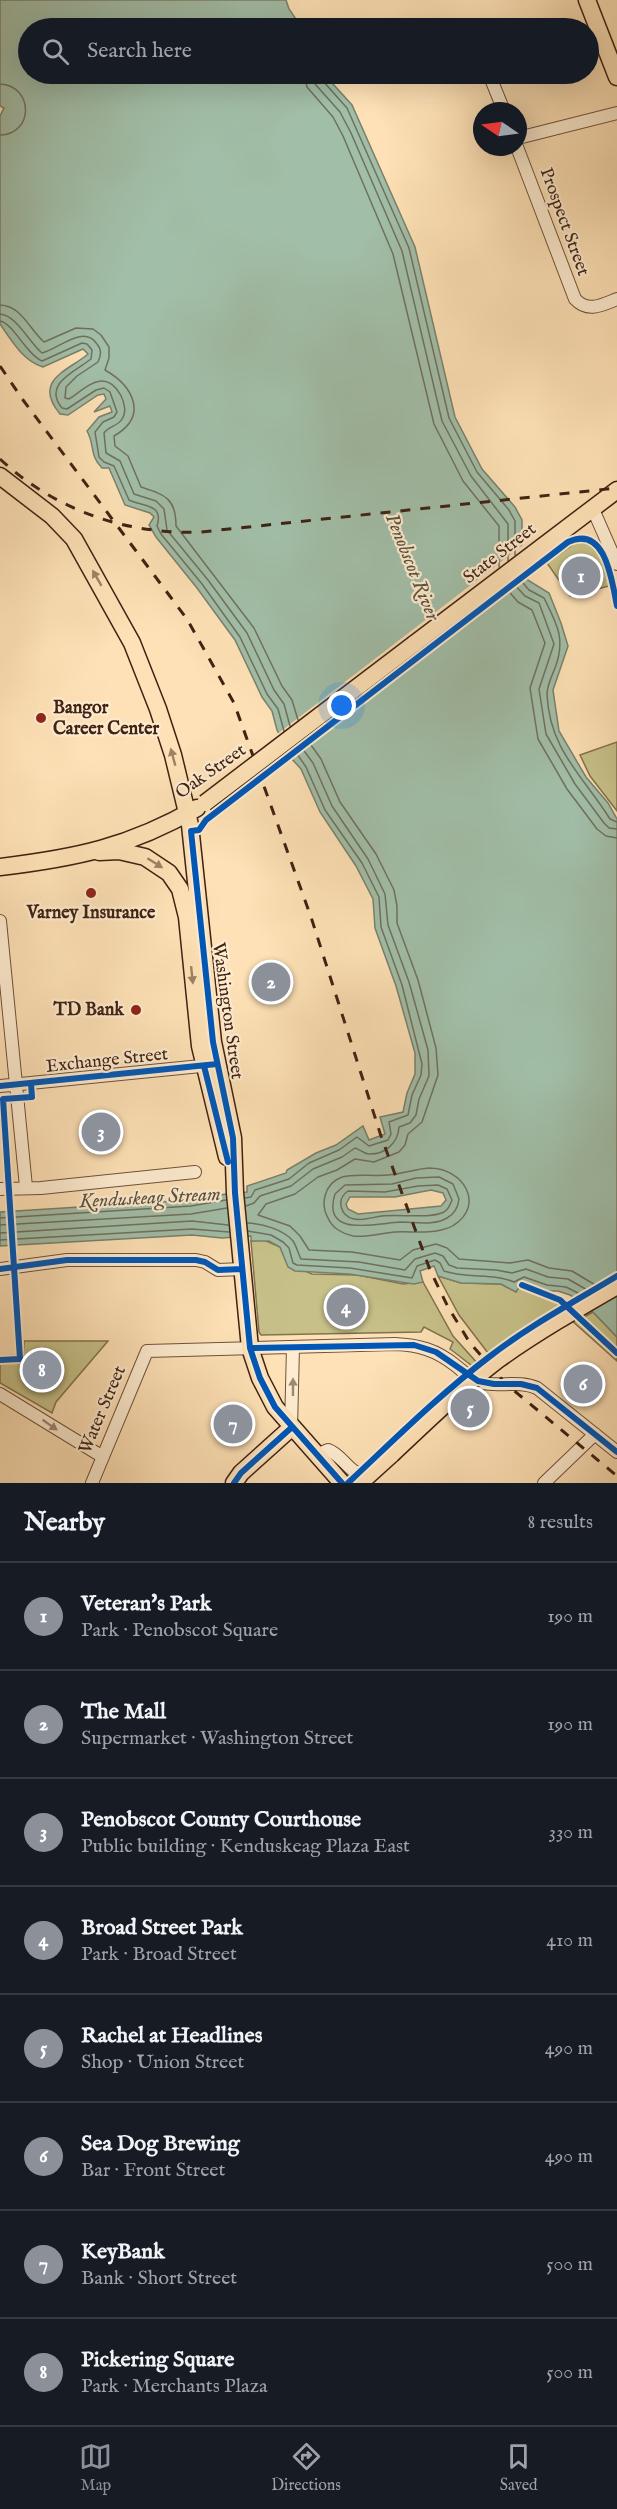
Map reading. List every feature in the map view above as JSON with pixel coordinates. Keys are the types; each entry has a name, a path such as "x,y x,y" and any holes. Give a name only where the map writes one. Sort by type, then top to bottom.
{"main road":[{"path":"587,0 594,18"},
{"path":"599,31 617,77"},
{"name":"Washington Street","path":"0,476 58,522 74,539 132,643 158,709 188,814 207,996 210,1065"},
{"path":"0,491 29,499"},
{"name":"State Street","path":"414,644 592,507 615,494"},
{"name":"Oak Street","path":"0,867 99,852 188,814 414,644"},
{"name":"Washington Street","path":"99,852 127,852 152,860 169,873 180,890 187,917 195,1006 210,1065 235,1193 250,1348 270,1399 291,1428 342,1483"},
{"path":"360,1483 461,1390 503,1356 617,1286"},
{"path":"234,1483 291,1428"},
{"path":"379,1483 384,1466 392,1454"}],"street":[{"path":"493,84 500,102"},
{"path":"527,136 617,113"},
{"name":"Prospect Street","path":"520,156 572,293 583,306 597,307 617,299"},
{"path":"592,507 617,564"},
{"path":"0,921 26,1187"},
{"name":"Exchange Street","path":"0,1086 210,1065"},
{"path":"0,1189 41,1188 195,1172"},
{"path":"0,1269 67,1260 199,1260 218,1270 242,1269"},
{"path":"250,1348 395,1344 419,1346 440,1354 472,1378 489,1384 521,1383 533,1386 617,1452"},
{"path":"291,1428 293,1347"},
{"name":"Water Street","path":"92,1483 147,1351 250,1348"},
{"path":"316,1455 324,1450 331,1450 356,1473 368,1474 472,1378"},
{"path":"0,1394 103,1457"},
{"path":"544,1483 595,1434"}],"shaded area":[{"path":"582,541 589,543 599,552 609,586 570,596 547,563 575,543"},
{"path":"617,742 617,811 590,776 580,755"},
{"path":"264,1240 280,1247 287,1263 312,1274 358,1275 403,1284 423,1282 453,1336 488,1375 473,1367 450,1349 453,1342 424,1327 421,1332 261,1335 251,1241"},
{"path":"438,1276 461,1283 501,1284 516,1292 522,1282 554,1294 584,1317 593,1312 617,1337 617,1361 561,1311 491,1357 459,1315"},
{"path":"24,1341 108,1341 56,1402 52,1413 0,1383 0,1356 24,1355"}],"water":[{"name":"Penobscot River","path":"0,0 286,0 295,18 18,18 18,84 333,84 352,105 415,247 455,417 482,469 515,507 522,520 522,571 526,579 549,593 561,623 568,646 553,690 559,731 586,777 608,803 617,819 617,1337 593,1312 570,1295 558,1291 546,1291 523,1282 516,1292 501,1284 461,1283 438,1276 434,1266 420,1271 423,1282 414,1284 349,1274 295,1271 288,1267 280,1247 269,1241 251,1241 251,1236 222,1238 192,1235 0,1246 0,1212 191,1200 247,1192 247,1186 286,1173 287,1170 316,1153 336,1145 363,1126 369,1140 385,1134 380,1117 403,1112 407,1093 415,1074 415,1053 396,986 375,928 373,899 356,866 320,812 301,769 291,758 277,730 272,711 262,697 235,640 156,537 149,525 154,517 150,513 125,505 109,468 102,468 95,459 87,431 99,417 112,412 110,406 94,412 106,399 104,394 98,395 68,415 60,414 52,402 51,385 56,378 88,354 83,349 43,367 24,355 0,324 0,116 4,108 0,106","holes":["431,1190 443,1193 446,1200 441,1206 358,1214 348,1209 346,1204 350,1197 395,1197"]}],"pier":[{"path":"524,544 525,571 528,576 289,759 276,735"}],"railway":[{"path":"0,366 187,619 234,703 311,917 381,1136 430,1270 448,1307 470,1343 506,1384 617,1476"},
{"path":"0,459 21,477 44,492 93,516 119,524 173,532 201,532 617,488"}],"cycle path":[{"path":"342,1483 275,1407 260,1378 250,1348 235,1193 233,1138 213,1042 191,831 199,830 206,820 568,542 581,539 591,541 599,548 609,570 617,606"},
{"path":"0,1086 217,1064"},
{"path":"204,1066 228,1162"},
{"path":"0,1360 20,1359 3,1099 32,1097 31,1084"},
{"path":"0,1269 67,1260 196,1260 205,1262 218,1270 242,1269"},
{"path":"348,1483 435,1402 489,1357 536,1325 617,1276"},
{"path":"522,1285 560,1300 617,1353"},
{"path":"250,1348 414,1345 436,1352 478,1381 494,1384 521,1384 537,1388 617,1452"},
{"path":"234,1483 241,1473 291,1428"}],"place":[{"name":"Veteran's Park","path":"581,576"},
{"name":"Bangor Career Center","path":"41,718"},
{"name":"Varney Insurance","path":"91,893"},
{"name":"The Mall","path":"271,982"},
{"name":"TD Bank","path":"136,1010"},
{"name":"Penobscot County Courthouse","path":"101,1132"},
{"name":"Broad Street Park","path":"346,1307"},
{"name":"Pickering Square","path":"42,1370"},
{"name":"Sea Dog Brewing","path":"583,1384"},
{"name":"Rachel at Headlines","path":"470,1408"},
{"name":"KeyBank","path":"233,1424"}],"water label":[{"name":"Kenduskeag Stream","path":"150,1198"}]}
